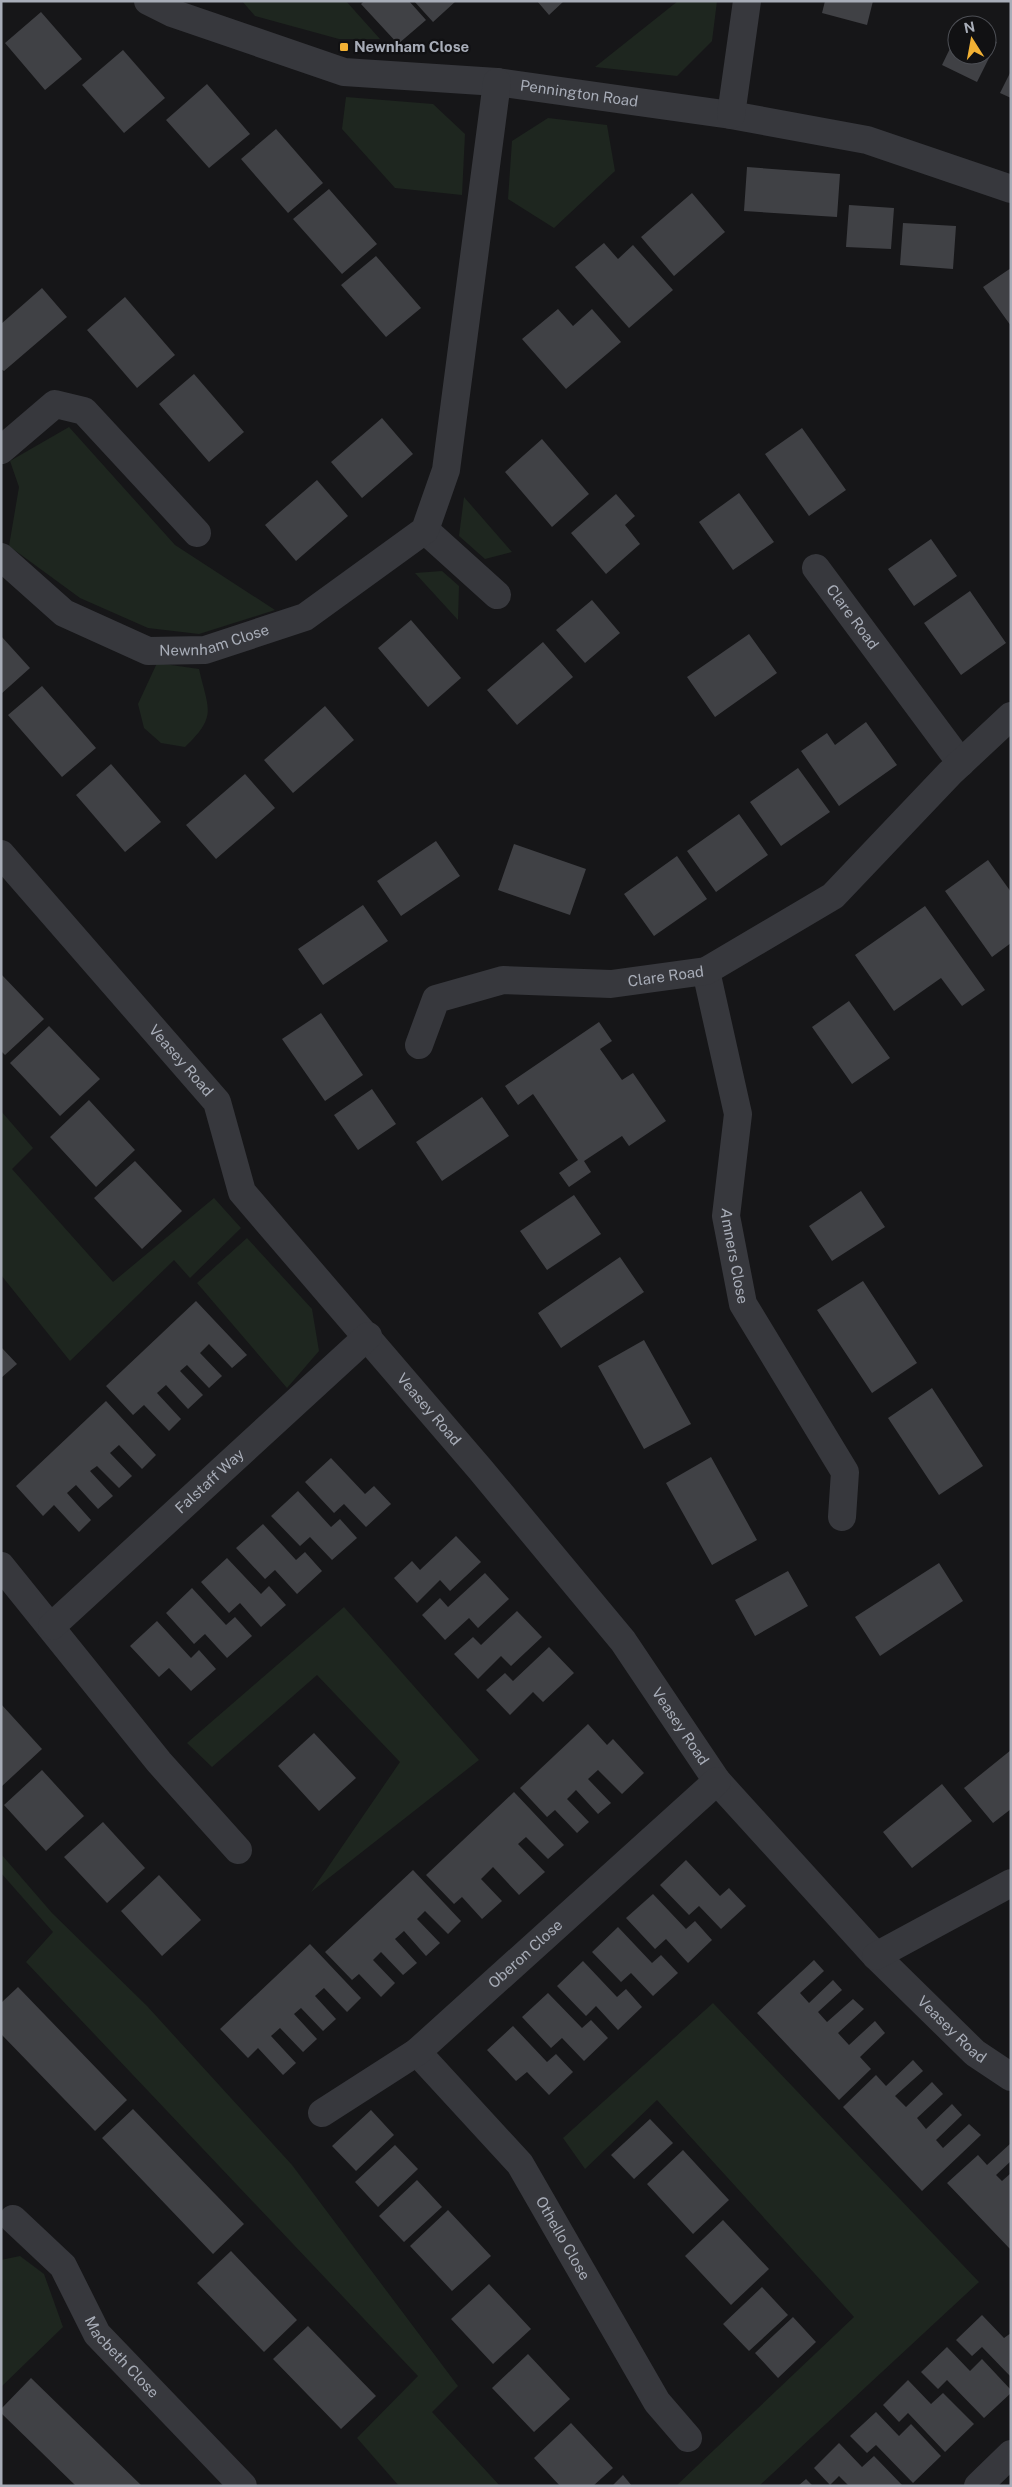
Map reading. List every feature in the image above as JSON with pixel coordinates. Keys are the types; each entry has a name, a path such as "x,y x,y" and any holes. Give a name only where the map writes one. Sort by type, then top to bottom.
{"street":[{"name":"Pennington Road","path":"148,1 175,7 344,72 497,82 731,116 867,140 1011,189"},
{"path":"731,116 747,1"},
{"path":"497,82 446,470 425,530 497,596"},
{"path":"1,450 55,404 84,411 197,532"},
{"name":"Newnham Close","path":"1,557 64,613 148,651 205,650 305,617 425,530"},
{"name":"Clare Road","path":"816,568 962,763"},
{"name":"Clare Road","path":"419,1045 436,999 503,980 611,984 706,971 833,896 962,763 1011,716"},
{"name":"Veasey Road","path":"1,854 217,1102 242,1192 368,1336 623,1641 717,1781 876,1956 975,2053 1011,2077"},
{"name":"Amners Close","path":"706,971 738,1114 726,1216 743,1304 845,1472 842,1517"},
{"name":"Falstaff Way","path":"52,1626 368,1336"},
{"path":"1,1566 52,1626 159,1762 238,1850"},
{"name":"Oberon Close","path":"322,2113 417,2052 717,1781"},
{"path":"876,1956 1011,1884"},
{"name":"Othello Close","path":"417,2052 520,2164 657,2402 688,2438"},
{"name":"Macbeth Close","path":"5,2218 63,2266 97,2334 243,2486"},
{"path":"978,2486 1011,2454"}],"shaded area":[{"path":"242,1 346,1 380,39 339,39 255,16"},
{"path":"678,1 717,1 712,41 677,76 595,67"},
{"path":"346,97 433,104 465,134 462,195 395,188 342,129"},
{"path":"548,118 607,125 615,171 554,228 508,199 512,141"},
{"path":"69,427 175,545 275,610 199,634 148,628 80,598 9,546 19,487 10,461"},
{"path":"464,497 512,552 485,559 459,536"},
{"path":"442,571 459,586 458,620 415,573"},
{"path":"157,663 199,669 208,711 202,727 185,747 161,743 144,728 138,704"},
{"path":"1,1111 33,1148 12,1169 113,1282 214,1198 241,1228 190,1278 174,1260 70,1361 1,1275"},
{"path":"247,1238 312,1309 319,1351 287,1388 197,1283"},
{"path":"344,1607 479,1760 311,1892 400,1762 317,1675 212,1767 187,1743"},
{"path":"1,1854 52,1913 147,2006 292,2165 458,2386 432,2412 500,2486 399,2486 357,2438 418,2376 26,1962 53,1932 1,1873"},
{"path":"713,2003 979,2282 759,2486 676,2486 854,2317 657,2100 585,2169 563,2138"},
{"path":"20,2256 44,2274 63,2327 1,2387 1,2260"}],"building":[{"path":"364,1 409,1 426,20 398,44 361,4"},
{"path":"414,1 456,1 433,22"},
{"path":"537,1 564,1 549,15"},
{"path":"825,1 873,1 867,25 822,13"},
{"path":"41,12 82,59 45,90 5,43"},
{"path":"123,50 165,98 124,133 82,85"},
{"path":"947,55 947,65 986,65 977,82 942,65"},
{"path":"1011,71 1011,98 1000,93"},
{"path":"207,84 250,134 209,168 166,120"},
{"path":"276,129 323,183 288,213 241,159"},
{"path":"747,167 840,174 837,217 744,211"},
{"path":"329,189 377,244 342,274 293,219"},
{"path":"692,193 725,232 674,276 641,237"},
{"path":"849,205 894,208 891,249 846,247"},
{"path":"903,223 956,226 953,269 900,265"},
{"path":"604,243 618,259 633,245 673,290 629,328 575,267"},
{"path":"376,256 421,308 386,337 341,285"},
{"path":"1011,268 1011,326 983,287"},
{"path":"42,288 67,317 4,371 1,369 1,324"},
{"path":"125,297 175,355 137,388 87,330"},
{"path":"558,309 573,326 592,309 621,342 566,389 522,339"},
{"path":"194,374 244,432 209,462 159,404"},
{"path":"382,418 413,454 362,498 331,462"},
{"path":"802,428 846,490 809,516 765,454"},
{"path":"542,439 589,494 552,527 505,472"},
{"path":"317,480 348,516 296,561 265,525"},
{"path":"739,493 774,542 733,570 699,522"},
{"path":"616,494 635,516 625,525 640,544 606,574 571,533"},
{"path":"931,539 957,576 914,606 888,569"},
{"path":"970,591 1006,643 961,675 924,623"},
{"path":"592,600 620,633 585,663 556,630"},
{"path":"411,620 461,678 428,707 378,648"},
{"path":"749,634 777,673 715,717 687,677"},
{"path":"1,636 30,668 1,694"},
{"path":"543,642 573,677 517,725 487,690"},
{"path":"42,686 96,748 62,777 8,715"},
{"path":"325,706 354,740 293,793 264,760"},
{"path":"866,722 897,765 839,806 801,751 827,733 835,745"},
{"path":"111,764 161,822 125,852 76,795"},
{"path":"798,768 830,812 781,846 750,802"},
{"path":"245,774 275,808 216,859 186,825"},
{"path":"739,814 768,855 716,892 687,851"},
{"path":"436,841 460,876 401,916 377,881"},
{"path":"514,844 586,869 570,915 498,890"},
{"path":"677,856 707,899 654,936 624,894"},
{"path":"988,860 1011,892 1011,943 992,957 945,891"},
{"path":"363,905 388,941 323,985 298,949"},
{"path":"925,906 985,990 962,1006 941,978 894,1011 855,955"},
{"path":"1,974 44,1019 5,1055 1,1051"},
{"path":"849,1001 890,1058 852,1084 812,1027"},
{"path":"321,1013 363,1075 325,1101 282,1039"},
{"path":"599,1022 612,1041 600,1049 622,1080 633,1073 666,1121 629,1146 622,1136 584,1161 591,1172 569,1187 559,1173 578,1160 533,1094 518,1105 505,1086"},
{"path":"49,1026 100,1079 60,1116 10,1063"},
{"path":"372,1089 396,1124 358,1150 334,1115"},
{"path":"482,1097 509,1136 442,1181 416,1142"},
{"path":"89,1100 135,1150 96,1187 50,1137"},
{"path":"135,1161 182,1211 142,1249 94,1198"},
{"path":"861,1191 885,1227 832,1261 809,1226"},
{"path":"574,1195 601,1234 547,1270 520,1231"},
{"path":"620,1257 644,1292 561,1348 538,1313"},
{"path":"863,1281 917,1363 872,1393 817,1310"},
{"path":"196,1301 247,1355 232,1368 209,1344 200,1353 222,1376 209,1388 187,1365 180,1371 203,1395 188,1409 166,1385 157,1393 181,1419 169,1431 144,1405 133,1415 106,1386"},
{"path":"644,1340 691,1424 644,1449 598,1366"},
{"path":"1,1347 17,1364 1,1378"},
{"path":"932,1388 983,1466 939,1495 888,1418"},
{"path":"106,1401 156,1455 142,1469 119,1445 110,1453 132,1476 119,1488 97,1466 90,1471 113,1496 98,1509 76,1485 67,1493 91,1520 79,1532 54,1505 43,1516 16,1486"},
{"path":"711,1457 757,1540 712,1565 666,1483"},
{"path":"331,1458 365,1494 374,1486 391,1504 366,1527 344,1504 334,1513 305,1482"},
{"path":"298,1491 331,1527 340,1519 357,1538 332,1560 310,1537 300,1546 271,1516"},
{"path":"263,1524 296,1560 305,1552 322,1571 297,1594 275,1570 265,1579 236,1548"},
{"path":"456,1536 481,1562 450,1591 440,1580 417,1603 394,1578 412,1561 420,1570"},
{"path":"227,1558 261,1594 269,1586 286,1605 261,1627 240,1603 229,1613 201,1582"},
{"path":"939,1563 963,1601 880,1656 855,1617"},
{"path":"788,1571 808,1606 755,1636 735,1600"},
{"path":"485,1573 509,1599 478,1628 469,1618 445,1640 422,1615 440,1598 448,1607"},
{"path":"192,1588 226,1625 235,1617 252,1636 227,1658 205,1634 194,1644 166,1613"},
{"path":"517,1611 542,1637 511,1666 501,1656 478,1679 454,1654 473,1637 481,1645"},
{"path":"157,1621 191,1658 199,1650 216,1669 191,1691 169,1668 159,1677 130,1646"},
{"path":"549,1647 574,1673 543,1702 533,1692 510,1715 486,1690 505,1673 513,1681"},
{"path":"1,1704 42,1749 1,1787"},
{"path":"588,1724 607,1745 613,1739 644,1773 622,1794 598,1770 588,1779 611,1803 598,1814 576,1790 567,1799 589,1822 577,1833 555,1810 547,1817 520,1788"},
{"path":"314,1733 356,1778 319,1811 278,1766"},
{"path":"1011,1750 1011,1809 993,1823 964,1788"},
{"path":"42,1770 84,1816 46,1851 4,1805"},
{"path":"942,1784 972,1821 912,1868 883,1832"},
{"path":"514,1792 564,1845 548,1859 526,1837 518,1844 545,1872 519,1895 493,1867 481,1879 502,1901 482,1919 462,1897 454,1904 426,1875"},
{"path":"103,1822 145,1868 107,1903 64,1857"},
{"path":"686,1860 720,1896 729,1888 746,1906 721,1929 699,1906 689,1915 660,1885"},
{"path":"413,1870 461,1921 448,1934 425,1911 417,1919 440,1943 426,1956 404,1931 395,1939 417,1963 403,1975 381,1952 373,1960 395,1983 381,1997 359,1974 352,1980 325,1952"},
{"path":"159,1875 201,1920 162,1956 121,1911"},
{"path":"653,1894 686,1929 695,1921 712,1940 688,1963 666,1939 655,1949 626,1918"},
{"path":"618,1927 652,1963 661,1955 678,1973 653,1996 631,1973 621,1982 592,1952"},
{"path":"310,1944 361,1998 347,2012 324,1988 315,1996 336,2019 323,2031 301,2008 294,2014 317,2039 303,2052 280,2028 271,2036 296,2063 283,2075 258,2048 248,2058 220,2029"},
{"path":"814,1960 824,1971 800,1993 809,2003 833,1980 842,1990 818,2012 827,2022 853,1999 864,2009 838,2033 849,2045 875,2021 885,2033 860,2057 871,2069 839,2100 757,2013"},
{"path":"583,1961 617,1997 626,1989 642,2007 618,2030 596,2006 586,2016 557,1986"},
{"path":"18,1987 127,2100 95,2131 1,2034 1,2003"},
{"path":"548,1993 582,2028 591,2020 608,2038 584,2061 562,2038 551,2048 522,2017"},
{"path":"513,2026 547,2062 556,2054 573,2072 549,2095 527,2072 516,2081 487,2050"},
{"path":"913,2060 923,2071 895,2096 906,2107 932,2082 943,2094 917,2118 926,2129 952,2104 962,2115 936,2140 943,2148 969,2124 981,2135 922,2191 843,2107 876,2075 886,2086"},
{"path":"133,2109 244,2224 213,2254 102,2138"},
{"path":"371,2110 394,2135 356,2171 332,2146"},
{"path":"650,2119 673,2143 634,2179 611,2155"},
{"path":"1011,2143 1011,2161 996,2175 1002,2181 1011,2173 1011,2250 947,2183 978,2155 987,2165"},
{"path":"395,2145 418,2169 378,2207 355,2182"},
{"path":"683,2150 729,2200 693,2234 647,2184"},
{"path":"417,2180 442,2207 404,2242 379,2216"},
{"path":"448,2210 491,2256 452,2291 410,2246"},
{"path":"723,2220 769,2269 731,2305 685,2256"},
{"path":"231,2251 297,2320 264,2352 197,2283"},
{"path":"489,2284 531,2329 493,2364 451,2319"},
{"path":"762,2287 788,2315 749,2351 723,2324"},
{"path":"982,2315 1004,2338 1011,2333 1011,2377 982,2347 972,2356 956,2340"},
{"path":"793,2317 816,2342 778,2378 755,2353"},
{"path":"308,2326 376,2396 341,2429 273,2359"},
{"path":"947,2347 970,2371 982,2359 1011,2390 1011,2393 984,2418 947,2380 938,2389 921,2372"},
{"path":"528,2354 570,2399 534,2432 492,2388"},
{"path":"31,2378 142,2486 76,2486 1,2413 1,2409"},
{"path":"908,2380 931,2404 943,2393 974,2424 945,2452 908,2413 899,2422 883,2405"},
{"path":"876,2412 899,2436 911,2424 941,2456 913,2483 876,2445 867,2453 850,2436"},
{"path":"571,2423 613,2468 593,2486 560,2486 534,2458"},
{"path":"839,2443 862,2467 874,2456 903,2486 849,2486 839,2476 830,2485 814,2468"},
{"path":"623,2475 632,2486 612,2486"},
{"path":"806,2479 813,2486 798,2486"}],"place":[{"name":"Newnham Close","path":"344,47"}]}
